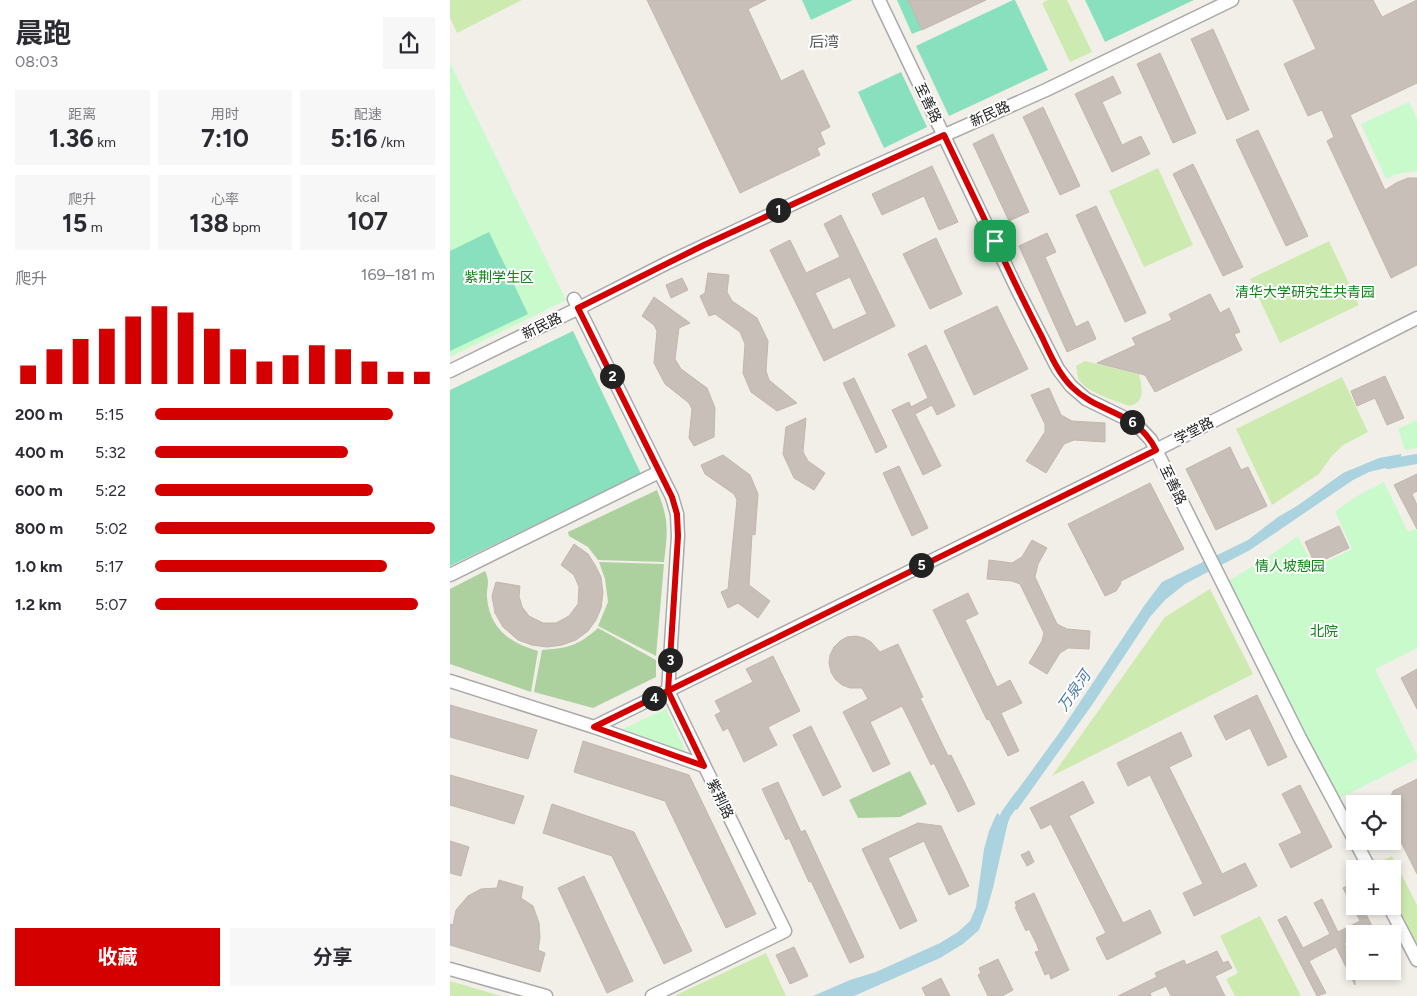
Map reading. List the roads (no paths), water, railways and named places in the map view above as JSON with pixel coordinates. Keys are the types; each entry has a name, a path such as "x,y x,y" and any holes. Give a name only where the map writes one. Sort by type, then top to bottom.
{"street":[{"name":"至善路","path":"879,0 1017,289 1058,369 1071,386 1086,399 1135,423 1147,434 1300,738 1346,824"},
{"name":"新民路","path":"450,371 576,304 1046,90 1232,0"},
{"name":"紫荆路","path":"576,304 672,497 677,514 678,536 668,691 785,931 652,996"},
{"name":"学堂路","path":"594,727 1156,450 1417,318"},
{"path":"450,575 659,472"},
{"path":"450,681 594,727 704,766"},
{"path":"1394,915 1417,960"},
{"path":"450,969 546,996"}],"water":[{"path":"1401,454 1402,464 1369,472 1353,480 1250,550 1185,584 1165,600 1150,617 1092,705 1017,810 1009,804 1162,582 1248,540 1278,517 1297,506 1343,473 1379,458"},
{"path":"997,813 1008,822 993,888 979,930 963,944 940,958 854,996 813,996 850,980 876,972 940,943 958,932 970,921 976,907 984,849"}],"waterway":[{"name":"万泉河","path":"1388,464 1417,459"},
{"name":"万泉河","path":"999,831 1006,814 1019,796"}],"district":[{"name":"后湾","path":"824,42"}],"park label":[{"name":"紫荆学生区","path":"499,277"},
{"name":"清华大学研究生共青园","path":"1305,292"},
{"name":"情人坡憩园","path":"1290,566"},
{"name":"北院","path":"1324,631"}]}
